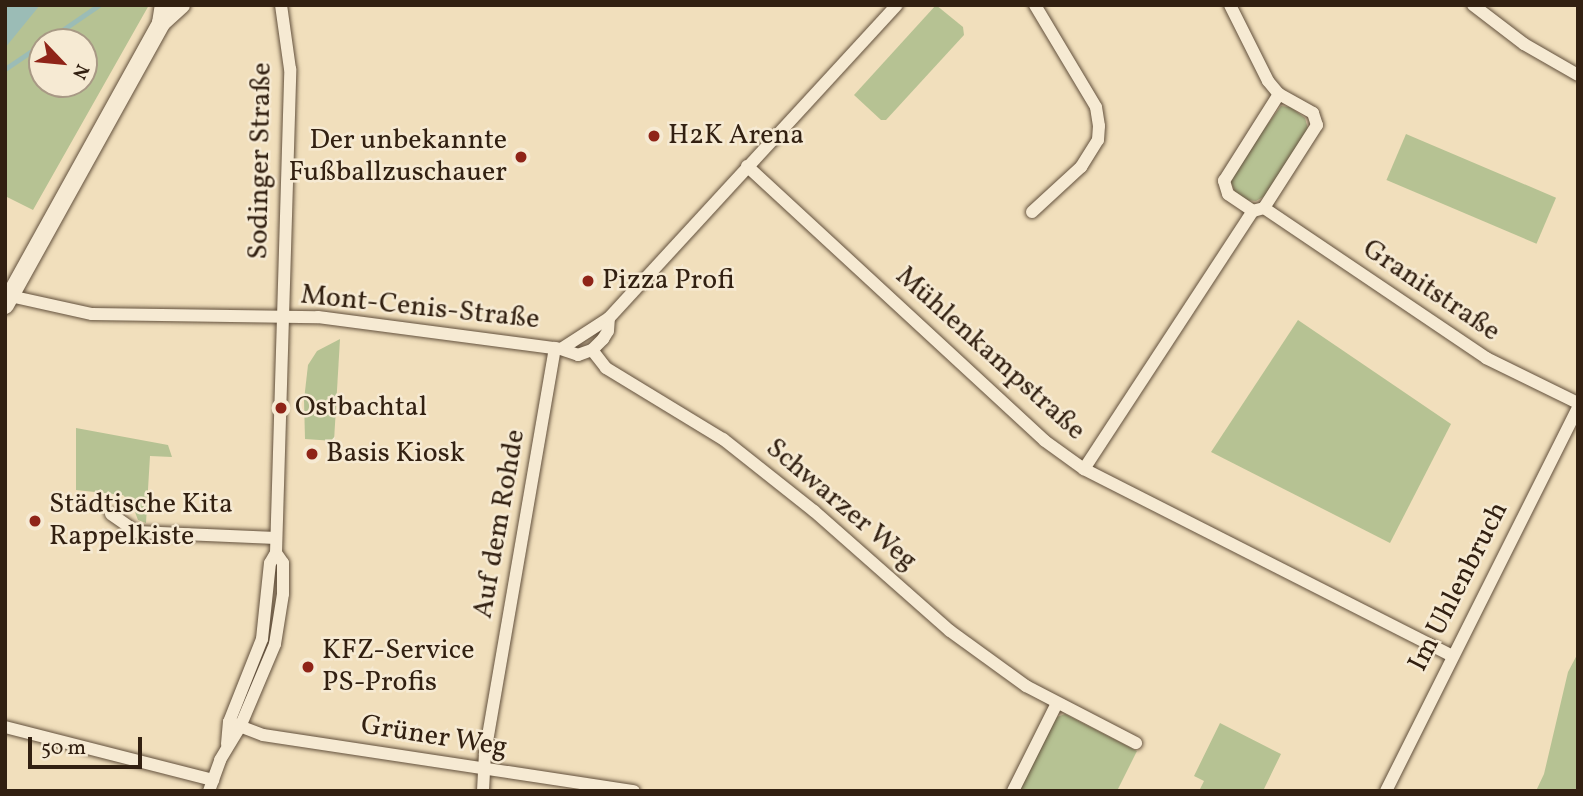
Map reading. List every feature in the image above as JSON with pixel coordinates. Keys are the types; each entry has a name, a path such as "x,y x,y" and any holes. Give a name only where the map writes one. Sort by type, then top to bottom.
{"main road":[{"path":"7,299 163,14 181,5"}],"street":[{"name":"Sodinger Straße","path":"281,5 290,69 284,317"},
{"name":"Mont-Cenis-Straße","path":"558,348 609,318 897,5"},
{"path":"1032,212 1081,167 1098,140 1099,126 1096,107 1035,5"},
{"path":"1084,470 1317,125 1313,113 1279,94 1268,81 1230,5"},
{"path":"1473,5 1524,44 1578,75"},
{"name":"Granitstraße","path":"1279,94 1224,181 1228,194 1259,210 1484,357 1578,405"},
{"name":"Mühlenkampstraße","path":"747,166 1045,440 1084,470 1452,656"},
{"path":"7,299 92,314 284,317"},
{"name":"Mont-Cenis-Straße","path":"211,785 235,724 268,664 278,630 283,594 283,563 276,553 276,538 284,317 318,317 558,348 578,355 592,350 608,331 609,318"},
{"name":"Auf dem Rohde","path":"483,791 485,753 558,348"},
{"name":"Schwarzer Weg","path":"592,350 606,368 723,439 814,512 950,631 1026,686 1136,743"},
{"name":"Im Uhlenbruch","path":"1386,791 1578,405"},
{"path":"111,514 137,532 276,538"},
{"path":"1013,791 1057,703"},
{"name":"Grüner Weg","path":"235,724 263,736 634,791"},
{"path":"5,727 211,785"}],"green space":[{"path":"5,5 149,5 98,95 98,28 28,28 28,98 96,98 33,210 5,196"},
{"path":"936,5 963,27 964,35 886,120 881,120 854,95"},
{"path":"1281,106 1290,107 1305,118 1308,129 1265,196 1256,201 1246,200 1236,194 1231,182 1240,162"},
{"path":"1406,134 1556,198 1537,244 1386,180"},
{"path":"1298,320 1451,424 1390,543 1211,452"},
{"path":"340,339 334,441 305,439 304,400 308,365 317,351"},
{"path":"76,428 168,445 172,457 150,456 146,523 138,520 132,504 123,495 76,490"},
{"path":"1578,653 1578,791 1536,791 1544,774 1568,672"},
{"path":"1065,714 1137,751 1117,791 1019,791 1057,717"},
{"path":"1220,723 1281,754 1263,791 1199,791 1204,781 1194,776"}],"water":[{"path":"9,5 40,5 5,48 5,8"}],"waterway":[{"path":"65,28 99,5"},
{"path":"5,69 28,53"}],"place":[{"name":"H2K Arena","path":"654,136"},
{"name":"Der unbekannte Fußballzuschauer","path":"521,157"},
{"name":"Pizza Profi","path":"588,281"},
{"name":"Ostbachtal","path":"281,408"},
{"name":"Basis Kiosk","path":"312,454"},
{"name":"Städtische Kita Rappelkiste","path":"35,521"},
{"name":"KFZ-Service PS-Profis","path":"308,667"}]}
